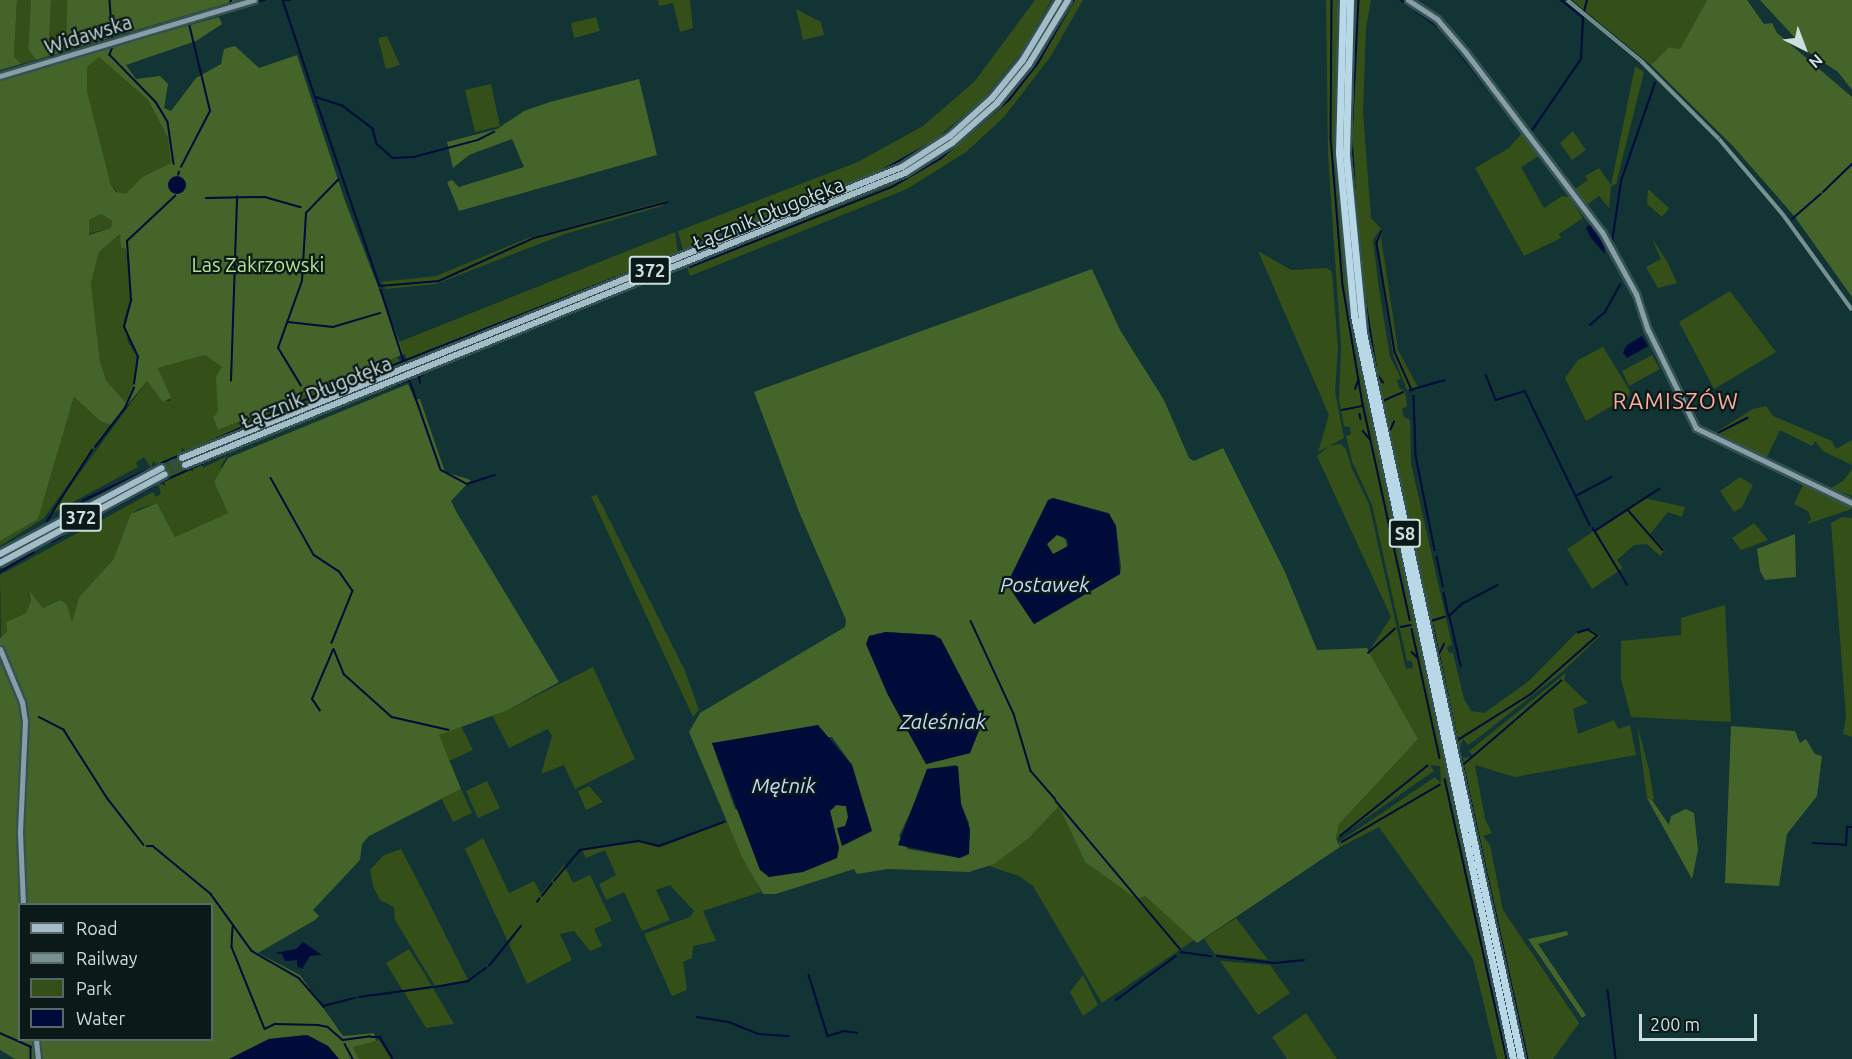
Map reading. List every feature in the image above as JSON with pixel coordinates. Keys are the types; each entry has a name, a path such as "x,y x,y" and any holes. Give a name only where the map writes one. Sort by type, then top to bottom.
{"highway":[{"name":"S8","path":"1343,0 1339,172 1355,325 1513,1059"},
{"name":"S8","path":"1350,0 1346,155 1363,333 1521,1059"}],"main road":[{"name":"Łącznik Długołęka","path":"1059,0 1031,48 992,98 950,136 902,167 184,462 905,173 952,143 997,103 1029,64 1068,0"},
{"name":"372","path":"0,554 164,471 0,563"}],"street":[{"name":"Widawska","path":"0,76 254,0"},
{"path":"1408,0 1437,19 1466,53 1602,232 1636,294 1648,330 1696,428 1852,503"},
{"path":"0,649 22,702 25,721 20,833 23,903"},
{"path":"36,1041 38,1059"}],"green space":[{"path":"0,0 17,0 14,56 21,64 0,70"},
{"path":"17,0 31,0 28,49 36,60 21,64 14,56"},
{"path":"31,0 51,0 49,42 59,53 36,60 28,49"},
{"path":"51,0 67,0 66,39 72,49 59,53 49,42"},
{"path":"67,0 238,0 72,49 66,39"},
{"path":"658,0 690,0 693,28 680,32 673,3 659,6"},
{"path":"1035,0 1055,0 1018,61 989,96 941,139 891,169 686,252 683,250 678,231 858,162 923,126 975,81"},
{"path":"1071,0 1083,0 1051,56 1004,117 966,152 907,189 690,276 687,266 887,187 947,152 986,119 1023,78"},
{"path":"1326,0 1339,0 1334,158 1352,332 1509,1059 1497,1059 1473,959 1379,827 1340,847 1339,842 1435,777 1441,783 1440,766 1430,765 1434,771 1336,839 1339,824 1418,739 1369,651 1391,617 1317,456 1329,446 1341,444 1346,449 1352,469 1369,504 1406,669 1413,668 1412,661 1407,661 1372,505 1352,461 1346,436 1351,434 1350,427 1344,426 1339,400 1341,347 1328,155"},
{"path":"1356,0 1371,0 1366,28 1363,112 1371,218 1383,231 1381,237 1398,350 1419,389 1407,390 1393,354 1376,241 1380,229 1373,240 1379,289 1390,357 1401,378 1397,380 1399,388 1405,391 1407,406 1402,409 1404,417 1410,420 1411,463 1452,645 1447,647 1449,653 1453,653 1464,699 1471,711 1484,713 1529,681 1577,632 1592,630 1600,636 1562,672 1482,735 1468,745 1463,739 1458,752 1384,412 1363,296 1351,147"},
{"path":"1572,0 1707,0 1680,49 1669,47 1651,65"},
{"path":"1707,0 1747,0 1764,24 1772,23 1777,33 1852,97 1852,297 1795,217 1733,146 1651,65 1669,47 1680,49"},
{"path":"1760,0 1852,0 1852,90 1838,72 1808,52"},
{"path":"796,9 821,22 824,35 803,40"},
{"name":"Las Zakrzowski","path":"219,17 222,24 196,41 126,65 136,79 160,76 168,84 164,108 171,111 196,78 221,64 224,49 235,46 259,68 297,55 345,201 404,354 218,430 213,418 218,411 216,377 222,367 205,355 158,368 171,398 163,402 147,381 111,425 100,421 74,397 38,519 0,541 0,78","holes":["99,57 148,100 168,138 171,163 142,177 126,194 116,192 111,185 87,91 87,67","101,214 112,221 111,228 89,235 89,220","120,234 121,247 125,249 130,269 130,300 124,329 137,357 133,387 126,403 106,380 100,361 91,283 99,252"]},
{"path":"596,17 600,31 574,38 571,23"},
{"path":"387,36 400,65 386,69 378,38"},
{"path":"99,57 148,100 168,138 172,163 142,177 137,184 308,393 328,384 178,199 190,190 342,379 396,357 403,363 182,454 186,452 182,447 181,453 183,462 193,472 193,467 201,464 203,468 227,456 221,466 222,473 214,482 228,513 175,537 157,503 138,509 131,515 113,560 79,597 72,623 60,600 43,608 28,592 31,601 26,613 6,622 7,630 1,638 0,575 153,492 156,497 161,494 158,483 165,486 164,470 153,461 151,468 144,457 136,462 138,467 49,515 147,381 163,401 171,401 158,368 205,355 214,358 222,367 218,412 213,419 218,430 294,399 193,274 111,185 87,91 61,60"},
{"path":"1635,66 1644,72 1616,184 1611,186 1609,208 1599,196 1587,205 1575,189 1588,180 1585,176 1599,168 1611,185"},
{"path":"639,79 657,155 459,211 447,182 452,180 459,187 524,167 512,139 469,155 453,168 447,142 497,129 524,111 550,102"},
{"path":"491,84 500,126 475,132 465,90"},
{"path":"1573,131 1586,150 1572,160 1560,143"},
{"path":"1522,133 1539,156 1521,167 1544,208 1562,196 1569,197 1583,218 1559,234 1561,238 1524,256 1475,168 1509,148"},
{"path":"1648,189 1669,208 1662,217 1647,204"},
{"path":"668,200 662,206 565,234 436,284 386,289 381,282 436,276 528,238"},
{"path":"101,214 112,221 111,228 88,234 89,220"},
{"path":"675,232 678,255 408,362 399,342"},
{"path":"120,234 130,269 130,300 124,320 128,342 137,357 132,393 126,403 106,380 100,361 91,283 99,252"},
{"path":"1651,237 1668,263 1677,283 1658,288 1646,267 1661,259"},
{"path":"1258,251 1291,270 1327,268 1332,272 1338,348 1335,392 1344,438 1318,452 1329,415"},
{"path":"1092,269 1120,330 1164,400 1189,458 1194,461 1223,448 1285,572 1317,650 1367,648 1418,739 1339,824 1336,838 1340,847 1197,943 1145,896 1137,899 1085,862 1059,806 1029,838 994,864 969,872 888,869 857,874 854,869 776,894 763,894 742,857 689,732 700,713 845,627 846,620 799,512 754,392","holes":["1053,498 1109,513 1116,526 1120,574 1034,624 1007,584","885,632 934,635 983,720 970,753 926,764 887,693","832,737 852,765 860,795 841,845 848,817 846,806 836,805 830,811 839,848 735,809 712,743","956,765 961,804 969,823 960,858 908,849 899,836 922,788 927,769"]},
{"path":"1730,291 1776,352 1714,389 1679,322"},
{"path":"1603,347 1630,391 1629,396 1586,421 1565,378 1578,360"},
{"path":"1652,355 1660,369 1629,386 1622,371"},
{"path":"408,384 415,400 420,399 445,472 471,480 451,501 457,513 559,682 508,710 439,735 461,789 369,836 362,844 360,860 313,910 319,916 258,953 300,975 343,1036 374,1033 376,1041 353,1047 359,1059 339,1059 328,1046 307,1035 269,1039 229,1059 15,1059 0,1050 0,638 7,631 6,622 26,613 31,601 29,591 43,608 60,600 67,605 72,622 79,597 113,560 131,514 157,503 175,537 228,513 214,482 228,458"},
{"path":"74,397 100,421 111,425 44,518 0,546 0,541 38,519"},
{"path":"1766,406 1773,416 1832,441 1836,449 1852,440 1852,465 1823,451 1815,441 1812,446 1780,430 1767,457 1713,434 1753,409"},
{"path":"1852,469 1852,496 1831,488 1843,481"},
{"path":"1740,477 1753,485 1742,507 1734,512 1720,491"},
{"path":"1804,483 1844,502 1852,509 1807,524 1811,519 1808,511 1794,504"},
{"path":"597,495 685,671 699,710 693,717 591,496"},
{"path":"1644,498 1685,507 1682,517 1668,512 1650,534 1665,550 1660,556 1647,544 1634,545 1617,560 1623,568 1592,589 1567,549"},
{"path":"1842,517 1852,518 1852,737 1843,734 1846,717 1831,523"},
{"path":"1754,523 1768,540 1741,550 1732,538"},
{"path":"1795,534 1796,577 1765,580 1760,571 1757,549"},
{"path":"1057,535 1064,538 1067,545 1064,552 1057,555 1050,552 1047,545 1050,538"},
{"path":"1725,605 1731,722 1631,717 1621,679 1621,641 1681,635 1681,618"},
{"path":"593,667 635,759 575,789 564,765 541,774 552,736 548,729 509,748 491,713 508,710"},
{"path":"1566,673 1564,680 1588,703 1573,709 1578,734 1614,720 1618,729 1630,725 1636,755 1515,777 1475,765 1485,819 1492,833 1483,836 1490,845 1503,910 1579,1023 1553,1059 1525,1059 1460,758 1474,757 1469,751"},
{"path":"1637,725 1649,769 1654,800 1647,798"},
{"path":"461,726 473,750 449,761 438,735"},
{"path":"1731,726 1795,731 1800,743 1806,739 1815,754 1822,756 1817,796 1787,834 1779,886 1725,883"},
{"path":"487,781 500,808 478,818 466,791"},
{"path":"589,786 603,802 586,810 578,791"},
{"path":"461,789 472,813 453,822 442,799"},
{"path":"1647,798 1652,800 1669,825 1671,816 1686,809 1694,813 1698,850 1692,879"},
{"path":"1059,805 1085,862 1137,898 1145,896 1194,940 1102,1003 1033,886 1019,876 989,866 1029,838"},
{"path":"727,822 761,892 703,911 716,941 693,946 692,958 683,962 687,990 672,996 644,934 690,917 694,911 670,885 656,890 670,920 642,931 624,892 606,900 599,884 616,875 605,850 586,858 582,850 639,842 663,846"},
{"path":"483,838 509,893 534,881 541,894 564,865 573,883 590,875 612,921 594,929 602,946 590,951 574,931 560,934 572,960 527,984 509,944 523,924 508,942 465,849"},
{"path":"401,849 468,980 435,986 395,920 394,907 380,900 373,886 370,870 384,855"},
{"path":"1236,918 1268,960 1215,954 1204,939"},
{"path":"1567,931 1568,935 1538,944 1586,1015 1582,1018 1528,939"},
{"path":"409,949 432,986 403,991 386,963"},
{"path":"1220,961 1270,965 1290,993 1258,1015"},
{"path":"1083,975 1098,1005 1083,1016 1070,992"},
{"path":"433,988 454,1024 426,1028 404,992"},
{"path":"1306,1013 1337,1059 1287,1059 1272,1037"},
{"path":"379,1040 391,1059 359,1059 353,1047"}],"water":[{"path":"177,176 183,179 186,185 183,191 177,194 171,191 168,185 171,179"},
{"path":"1591,224 1604,244 1605,254 1591,238 1586,228"},
{"path":"1642,336 1648,346 1627,358 1623,353 1626,346"},
{"name":"Postawek","path":"1053,498 1109,514 1116,526 1120,574 1034,624 1007,584 1048,500","holes":["1057,535 1067,539 1068,546 1053,554 1047,544"]},
{"name":"Zaleśniak","path":"885,632 934,635 941,639 983,720 970,753 926,764 887,693 866,644 869,636"},
{"name":"Mętnik","path":"818,725 852,765 872,831 842,846 837,828 845,826 848,817 846,806 836,805 830,811 839,848 837,858 803,872 769,877 760,870 712,743"},
{"path":"958,766 961,804 970,829 969,854 960,858 898,845 927,769"},
{"path":"303,942 322,955 310,956 302,969 297,966 297,960 285,961 282,954 275,953 296,949"},
{"path":"307,1035 328,1046 339,1059 229,1059 269,1039"}],"waterway":[{"path":"110,0 113,39"},
{"path":"230,4 231,0"},
{"path":"156,32 264,0"},
{"path":"283,0 317,102"},
{"path":"285,0 290,0"},
{"path":"876,174 938,139 985,99 1023,52 1053,0"},
{"path":"690,267 892,187 940,159 1009,100 1038,63 1074,0"},
{"path":"1332,0 1331,137 1343,285 1363,404 1410,620"},
{"path":"1359,0 1352,138 1360,265 1382,402 1430,616"},
{"path":"1401,0 1441,29 1519,128"},
{"path":"1414,0 1437,16 1467,50"},
{"path":"1531,132 1581,59 1583,18 1561,0"},
{"path":"1584,12 1587,0"},
{"path":"181,167 210,111 189,24"},
{"path":"114,44 110,55 156,102 168,122 174,164"},
{"path":"1477,64 1559,170"},
{"path":"1622,262 1612,243 1621,181 1655,83"},
{"path":"316,97 343,106 373,129 377,144 393,158 414,157 478,140 494,132"},
{"path":"318,105 380,286 439,281 534,238 667,202"},
{"path":"1823,192 1852,164"},
{"path":"1563,176 1604,230"},
{"path":"301,386 278,348 302,281 306,213 338,180"},
{"path":"1792,219 1821,194"},
{"path":"686,250 824,195"},
{"path":"134,384 138,357 124,327 131,300 127,241 175,196"},
{"path":"231,381 237,197"},
{"path":"206,198 265,197 301,207"},
{"path":"1382,231 1377,243 1395,352 1412,390"},
{"path":"153,467 292,405 677,253"},
{"path":"1590,325 1605,312 1620,285"},
{"path":"381,290 404,361"},
{"path":"288,322 333,327 380,313"},
{"path":"420,383 419,377 424,373"},
{"path":"1378,375 1383,382"},
{"path":"1486,375 1496,400 1525,391 1590,525"},
{"path":"409,378 441,470 467,484 495,475"},
{"path":"373,392 410,380"},
{"path":"1410,390 1445,380"},
{"path":"1355,389 1358,381"},
{"path":"95,447 125,408 134,388"},
{"path":"1383,401 1403,392"},
{"path":"1414,396 1416,456 1435,550"},
{"path":"1342,410 1363,406"},
{"path":"1360,414 1361,419"},
{"path":"1718,433 1747,418"},
{"path":"1390,431 1394,422"},
{"path":"1363,431 1370,439"},
{"path":"159,483 260,438"},
{"path":"47,521 92,450"},
{"path":"82,501 145,471"},
{"path":"1576,496 1611,477"},
{"path":"271,478 314,555 339,571 353,591 332,643"},
{"path":"87,522 154,486"},
{"path":"1595,531 1659,489"},
{"path":"1628,510 1663,550"},
{"path":"1593,528 1627,584"},
{"path":"52,542 62,536"},
{"path":"0,572 34,552"},
{"path":"1437,557 1443,586"},
{"path":"1449,616 1462,604 1497,585"},
{"path":"1444,593 1449,616"},
{"path":"1431,621 1444,617"},
{"path":"1450,617 1461,666"},
{"path":"971,621 1014,714 1031,771 1055,799"},
{"path":"1401,627 1411,625"},
{"path":"1433,625 1458,742"},
{"path":"1368,653 1395,629"},
{"path":"1412,629 1440,758"},
{"path":"1458,740 1531,694 1597,636 1588,630 1578,633"},
{"path":"1439,654 1444,644"},
{"path":"334,649 344,674 392,717 449,730"},
{"path":"320,711 312,699 333,650"},
{"path":"1412,652 1418,658"},
{"path":"1464,764 1561,681"},
{"path":"39,717 64,730 108,799 144,845"},
{"path":"1462,759 1528,1059"},
{"path":"1340,836 1427,766"},
{"path":"1445,779 1507,1059"},
{"path":"1342,842 1439,785"},
{"path":"1056,801 1180,949"},
{"path":"554,881 580,850 639,841 659,846 724,822"},
{"path":"1813,843 1846,845 1847,827 1852,827"},
{"path":"147,846 153,846 211,894 252,951 299,978 324,1007"},
{"path":"542,896 552,883"},
{"path":"489,966 521,926"},
{"path":"233,927 232,947 265,1029 275,1024 318,1025 328,1027 343,1040"},
{"path":"1181,952 1211,956"},
{"path":"1116,1000 1176,956"},
{"path":"1217,956 1275,963 1304,960"},
{"path":"435,987 468,981 486,968"},
{"path":"809,975 828,1036 844,1031 857,1033"},
{"path":"359,997 432,987"},
{"path":"1608,990 1616,1059"},
{"path":"323,1006 355,998"},
{"path":"697,1017 729,1022 759,1034 789,1036"},
{"path":"0,1033 31,1047 31,1059"},
{"path":"343,1040 370,1036"},
{"path":"371,1037 380,1037 393,1059"},
{"path":"345,1044 353,1059"}],"tunnel":[{"path":"162,468 182,458"},
{"path":"165,474 185,465"}],"railway":[{"path":"1567,0 1641,61 1719,139 1784,216 1852,310"}],"district":[{"name":"RAMISZÓW","path":"1676,401"}]}
